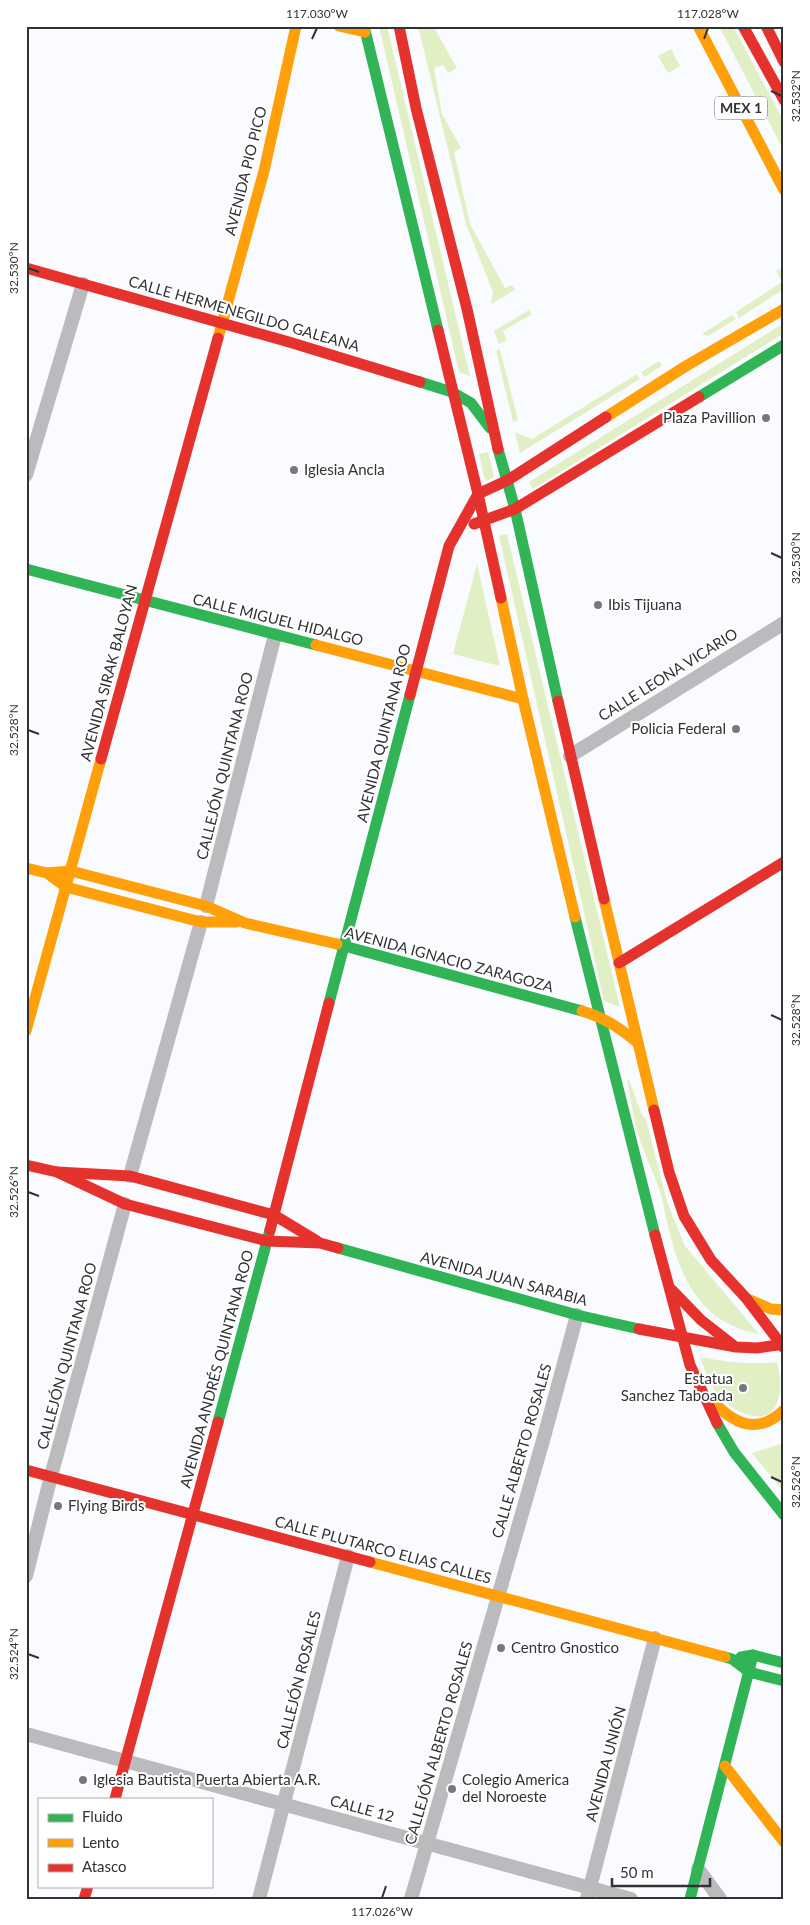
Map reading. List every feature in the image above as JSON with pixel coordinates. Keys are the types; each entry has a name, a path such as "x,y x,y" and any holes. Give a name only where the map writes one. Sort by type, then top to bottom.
{"main road":[{"name":"AVENIDA PIO PICO","path":"221,323 264,171 296,26"},
{"path":"339,26 364,29 478,494 523,699 599,1016 663,1269 670,1287 681,1338 695,1378 722,1432 734,1452 784,1515"},
{"path":"399,26 416,108 467,309 494,433 515,509 570,756 669,1172 684,1216 695,1236 711,1260 746,1298 783,1346"},
{"name":"MEX 1","path":"698,26 784,190"},
{"name":"MEX 1","path":"743,26 784,100"},
{"path":"766,26 784,62"},
{"name":"CALLE HERMENEGILDO GALEANA","path":"26,268 388,371 452,392 471,403 480,412 494,433"},
{"path":"478,494 508,480 686,366 784,309"},
{"name":"AVENIDA SIRAK BALOYAN","path":"26,1031 221,323"},
{"path":"458,528 484,521 515,509 784,345"},
{"name":"AVENIDA QUINTANA ROO","path":"345,946 449,546 478,494"},
{"name":"CALLE MIGUEL HIDALGO","path":"26,569 523,699"},
{"path":"619,963 780,864 784,877"},
{"name":"AVENIDA IGNACIO ZARAGOZA","path":"26,868 47,873 71,871 206,906 245,923 345,946 599,1016 618,1026 638,1043"},
{"name":"AVENIDA IGNACIO ZARAGOZA","path":"47,873 66,887 201,922 245,923"},
{"name":"AVENIDA ANDRÉS QUINTANA ROO","path":"115,1798 194,1514 345,946"},
{"name":"AVENIDA JUAN SARABIA","path":"26,1165 57,1172 130,1176 274,1215 320,1243"},
{"name":"AVENIDA JUAN SARABIA","path":"57,1172 125,1204 267,1241 320,1243 577,1315 681,1338 736,1347 783,1346"},
{"path":"670,1287 686,1308 736,1347"},
{"path":"746,1298 771,1310 784,1310"},
{"path":"695,1378 718,1409 732,1419 747,1425 769,1423 784,1410"},
{"name":"CALLE PLUTARCO ELIAS CALLES","path":"26,1470 732,1659 749,1672 784,1681"},
{"path":"690,1899 753,1655"},
{"name":"CALLE PLUTARCO ELIAS CALLES","path":"732,1659 753,1655 784,1663"},
{"path":"725,1766 784,1842"}],"street":[{"path":"26,475 83,284"},
{"name":"CALLE LEONA VICARIO","path":"570,756 784,622"},
{"name":"CALLEJÓN QUINTANA ROO","path":"206,906 275,635"},
{"path":"130,1176 201,922"},
{"name":"CALLEJÓN QUINTANA ROO","path":"26,1576 51,1476 125,1204"},
{"name":"CALLE ALBERTO ROSALES","path":"497,1596 577,1315"},
{"name":"CALLEJÓN ROSALES","path":"258,1899 348,1556"},
{"name":"CALLEJÓN ALBERTO ROSALES","path":"411,1899 497,1596"},
{"name":"AVENIDA UNIÓN","path":"588,1893 655,1638"},
{"name":"CALLE 12","path":"26,1734 427,1844 588,1893 631,1899"},
{"path":"698,1870 720,1899"}],"green space":[{"path":"379,26 387,26 470,376 459,372"},
{"path":"418,26 433,26 457,68 448,73 443,65 434,68 442,114 461,148 454,152 470,224 505,288 512,285 515,290 491,304 493,292 466,224"},
{"path":"719,26 733,26 784,122 784,151"},
{"path":"671,49 680,66 668,73 658,56"},
{"path":"784,267 784,289 739,318 736,312 782,282 776,271"},
{"path":"529,310 532,314 503,331 507,341 499,344 494,331"},
{"path":"732,315 736,319 710,335 702,334"},
{"path":"784,323 784,333 533,489 529,482"},
{"path":"500,349 518,420 513,422 496,351"},
{"path":"659,361 662,366 644,377 641,372"},
{"path":"637,374 640,379 520,453 515,432 532,439"},
{"path":"488,452 494,477 487,481 484,477 479,454"},
{"path":"507,534 620,1007 604,1001 499,536"},
{"path":"477,564 500,666 453,654"},
{"path":"627,1080 629,1080 642,1115 646,1119 667,1202 685,1246 759,1334 739,1329 722,1320 696,1296 687,1280 673,1245 663,1200 643,1149"},
{"path":"700,1357 738,1362 777,1362 780,1389 777,1403 772,1411 764,1416 755,1416 746,1414 726,1403 712,1387"},
{"path":"784,1443 784,1492 752,1453"}],"traffic: fast":[{"path":"364,26 438,330"},
{"path":"699,397 784,345"},
{"path":"420,382 452,392 471,403 490,428"},
{"path":"498,449 515,509 558,701"},
{"path":"26,569 316,645"},
{"path":"329,1003 410,695"},
{"path":"575,917 655,1235"},
{"path":"337,944 582,1011"},
{"path":"218,1422 270,1230"},
{"path":"338,1248 577,1315 639,1329"},
{"path":"717,1423 734,1452 784,1515"},
{"path":"741,1657 753,1655 784,1663"},
{"path":"690,1899 753,1655"},
{"path":"725,1657 732,1659 749,1672 784,1681"}],"traffic: slow":[{"path":"218,338 264,171 296,26"},
{"path":"339,26 365,32"},
{"path":"698,26 784,190"},
{"path":"606,417 686,366 784,309"},
{"path":"501,598 575,917"},
{"path":"316,645 523,699"},
{"path":"26,1031 101,759"},
{"path":"26,868 47,873 66,887 201,922 236,922"},
{"path":"47,873 71,871 206,906 245,923 337,944"},
{"path":"604,899 654,1110"},
{"path":"582,1011 612,1024 638,1043"},
{"path":"750,1300 771,1309 784,1310"},
{"path":"711,1399 728,1415 746,1424 764,1423 784,1410"},
{"path":"370,1562 725,1657"},
{"path":"725,1766 784,1842"}],"traffic: jam":[{"path":"399,26 416,108 467,309 498,449"},
{"path":"743,26 784,100"},
{"path":"766,26 784,62"},
{"path":"26,268 289,342 420,382"},
{"path":"438,330 501,598"},
{"path":"101,759 218,338"},
{"path":"474,524 515,509 699,397"},
{"path":"410,695 449,546 478,494 508,480 606,417"},
{"path":"558,701 604,899"},
{"path":"619,963 784,862"},
{"path":"270,1230 329,1003"},
{"path":"654,1110 669,1172 684,1216 711,1260 746,1298 784,1348"},
{"path":"26,1165 57,1172 130,1176 274,1215 317,1241"},
{"path":"57,1172 125,1204 267,1241 320,1243 338,1248"},
{"path":"655,1235 690,1365 717,1423"},
{"path":"672,1290 701,1320 733,1345"},
{"path":"639,1329 736,1347 757,1348 784,1344"},
{"path":"115,1798 218,1422"},
{"path":"26,1470 370,1562"},
{"path":"84,1899 87,1888"}],"place":[{"name":"Plaza Pavillion","path":"766,418"},
{"name":"Iglesia Ancla","path":"294,470"},
{"name":"Ibis Tijuana","path":"598,605"},
{"name":"Policia Federal","path":"736,729"},
{"name":"Estatua Sanchez Taboada","path":"743,1388"},
{"name":"Flying Birds","path":"58,1506"},
{"name":"Centro Gnostico","path":"501,1648"},
{"name":"Iglesia Bautista Puerta Abierta A.R.","path":"83,1780"},
{"name":"Colegio America del Noroeste","path":"452,1789"}]}
